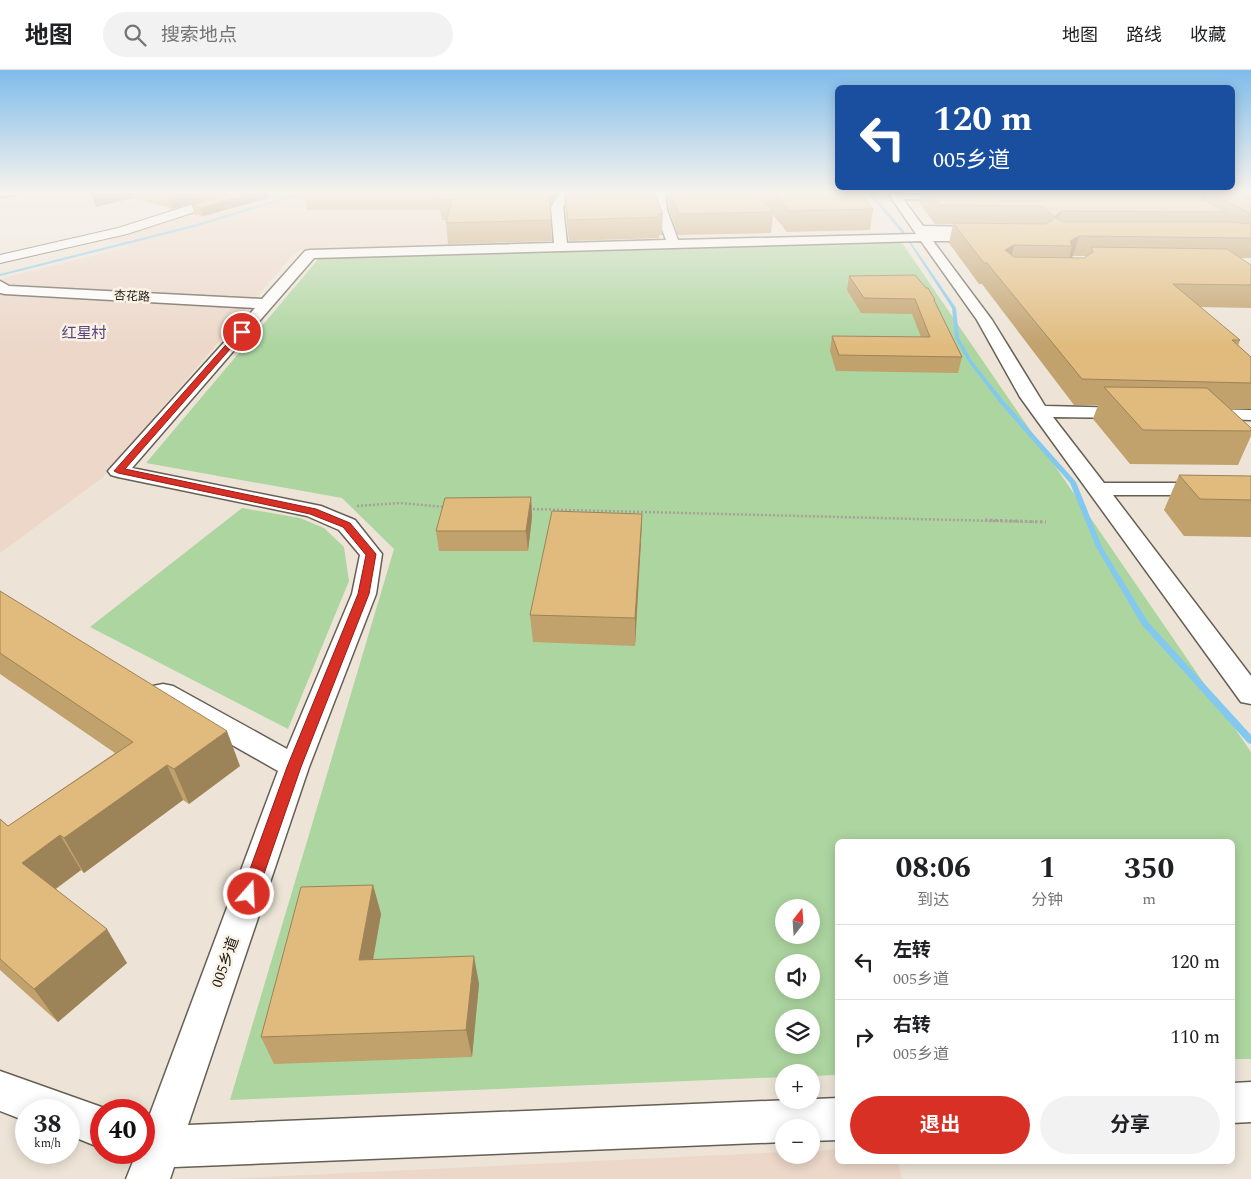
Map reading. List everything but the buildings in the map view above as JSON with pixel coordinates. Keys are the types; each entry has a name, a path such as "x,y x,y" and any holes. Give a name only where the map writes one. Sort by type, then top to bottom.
{"highway":[{"path":"0,251 32,244"},
{"path":"0,259 66,244"}],"street":[{"name":"005乡道","path":"155,1142 294,767 364,594 371,554 347,525 312,511 118,471 310,254 682,244"},
{"path":"929,244 984,320 1029,397 1251,695"},
{"name":"杏花路","path":"2,289 266,304"},
{"path":"1039,411 1145,413"},
{"path":"1184,414 1251,415"},
{"path":"1096,488 1251,489"},
{"path":"138,679 294,767"},
{"path":"0,1091 23,1099"},
{"path":"1235,1103 1251,1102"},
{"path":"155,1156 835,1119"}],"path":[{"path":"328,518 356,506 400,503 449,507"},
{"path":"529,509 1046,522"}],"shaded area":[{"path":"121,244 522,244 300,250 292,256 102,478 0,553 0,279 129,247"},
{"path":"835,1149 835,1164 899,1164 902,1179 225,1179 775,1152 775,1164 820,1164 820,1150"}],"green space":[{"path":"772,244 903,244 1251,752 1251,1059 1235,1059 1235,839 835,839 835,1075 820,1076 820,1064 775,1064 775,1077 230,1100 394,549 342,498 146,463 320,257"},
{"path":"242,508 300,518 324,528 344,547 349,581 288,729 90,627"}],"waterway":[{"path":"0,275 124,244"},
{"path":"910,244 954,308 957,338 970,361 1001,401 1073,482 1099,547 1145,623 1251,741"}],"district":[{"name":"红星村","path":"84,333"}],"route":[{"path":"242,332 118,471 312,511 347,525 371,554 364,594 294,767 249,894"}]}
